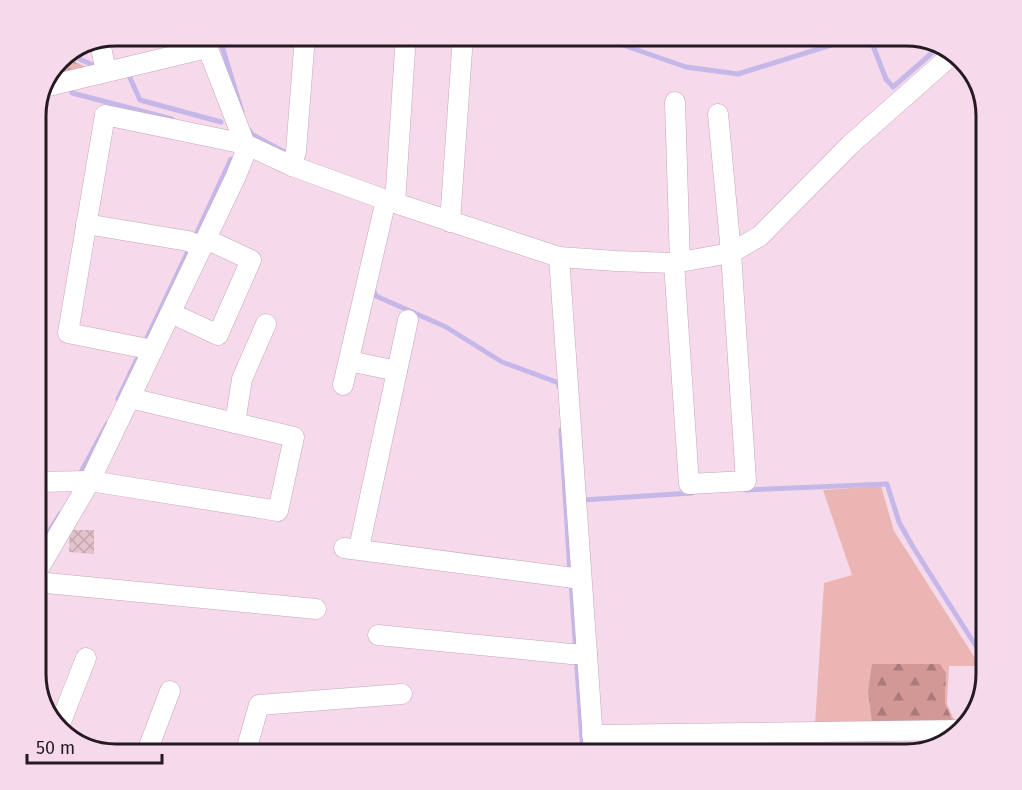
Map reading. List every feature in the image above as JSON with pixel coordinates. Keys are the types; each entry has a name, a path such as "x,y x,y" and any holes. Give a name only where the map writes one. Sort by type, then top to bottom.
{"street":[{"path":"55,84 106,72 192,46"},
{"path":"47,554 90,481 130,398 146,348 171,313 198,243 236,176 244,156 244,144 207,46"},
{"path":"293,159 304,46"},
{"path":"450,222 462,46"},
{"path":"101,49 106,72"},
{"path":"344,385 390,202 405,50"},
{"path":"146,348 68,333 105,115 244,144 293,159 390,202 559,257 677,262 731,253 760,236 851,144 946,59"},
{"path":"675,102 677,262 688,484 746,481 731,253 718,114"},
{"path":"86,224 198,243 251,261 218,335 171,313"},
{"path":"559,257 579,654 593,744"},
{"path":"408,320 352,548 574,579"},
{"path":"235,423 242,379 266,324"},
{"path":"349,361 397,371"},
{"path":"47,482 90,481 278,511 294,437 130,398"},
{"path":"47,583 316,609"},
{"path":"378,635 579,654"},
{"path":"62,718 86,658"},
{"path":"150,744 170,691"},
{"path":"248,744 259,705 402,694"},
{"path":"618,744 945,731"}],"shaded area":[{"path":"74,61 90,69 59,76"},
{"path":"881,486 894,531 976,660 976,666 949,666 947,704 955,723 954,724 815,725 824,583 852,575 823,490","holes":["872,664 946,673 945,703 952,722"]},
{"path":"793,737 793,744 687,744 687,739"}],"green space":[{"path":"872,664 940,664 946,673 945,703 953,722 872,722 868,691"}],"building":[{"path":"70,530 94,530 94,554 69,552"}],"waterway":[{"path":"222,46 242,112"},
{"path":"626,46 686,67 738,74 828,46"},
{"path":"873,46 886,79 893,87 933,52"},
{"path":"77,58 93,65"},
{"path":"130,78 140,100 221,122"},
{"path":"72,93 172,119"},
{"path":"248,129 253,135 288,154"},
{"path":"194,239 231,159"},
{"path":"118,399 190,247"},
{"path":"373,289 376,296 446,327 502,362 559,383 559,387"},
{"path":"80,474 107,424"},
{"path":"561,430 570,573"},
{"path":"746,490 887,484 899,522 976,646"},
{"path":"583,500 692,493"},
{"path":"47,535 60,514"},
{"path":"571,582 582,744"}]}
